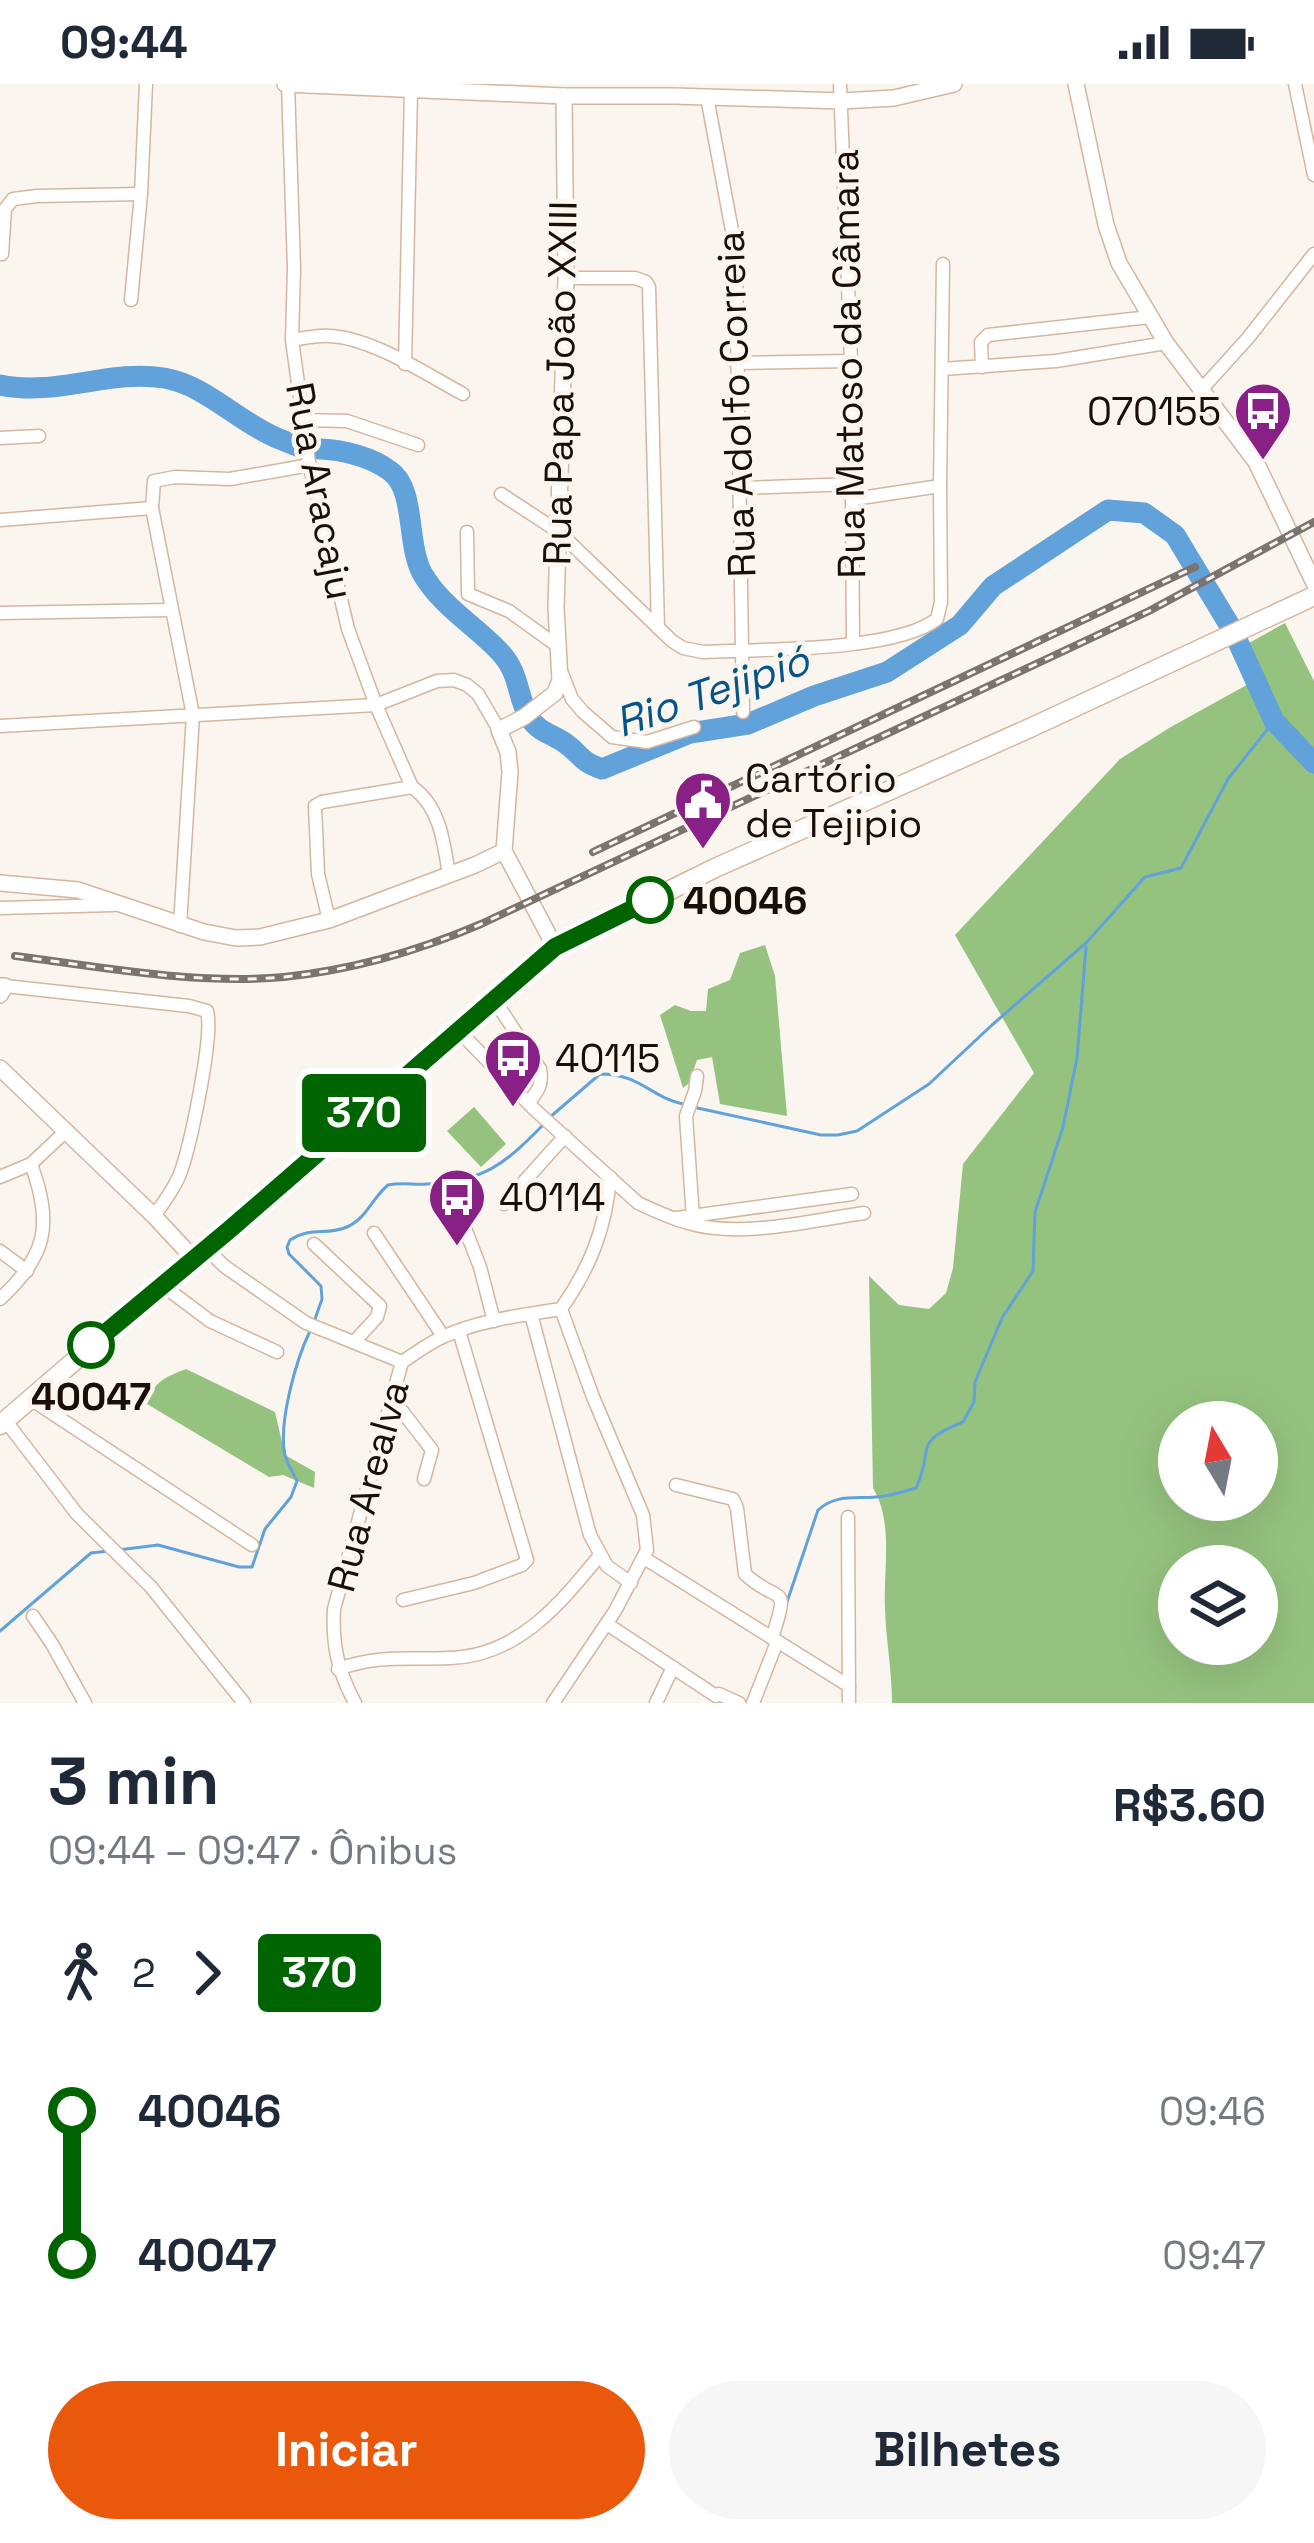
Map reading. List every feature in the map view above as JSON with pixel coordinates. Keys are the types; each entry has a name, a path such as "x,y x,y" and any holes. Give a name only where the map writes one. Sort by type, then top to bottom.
{"main road":[{"path":"3,1422 555,947 765,855 1314,596"}],"street":[{"path":"131,300 146,84"},
{"path":"286,84 564,96 841,93 894,98 954,84"},
{"name":"Rua Aracaju","path":"286,84 294,268 292,340 310,464 348,629 412,787 434,811 449,875"},
{"path":"1076,84 1112,246 1166,343 1256,462 1314,583"},
{"path":"1295,84 1314,175"},
{"path":"405,364 407,88"},
{"name":"Rua Matoso da Câmara","path":"841,93 851,361 854,644"},
{"name":"Rua Papa João XXIII","path":"564,96 566,278 556,608 561,670 572,699 612,737 646,742 694,727"},
{"name":"Rua Adolfo Correia","path":"707,97 734,236 743,712"},
{"path":"2,254 5,209 13,200 141,194"},
{"path":"1201,390 1314,254"},
{"path":"501,494 559,532 672,641 691,651 854,644 919,630 937,619 941,602 943,264"},
{"path":"566,278 634,278 649,287 658,628"},
{"path":"982,367 981,342 988,335 1150,317"},
{"path":"292,340 326,335 347,338 463,394"},
{"path":"942,369 1056,361 1166,343"},
{"path":"736,363 851,361"},
{"path":"303,422 347,421 418,445"},
{"path":"0,438 39,436"},
{"path":"179,926 193,715 152,508 152,487 159,479 230,479 310,464"},
{"path":"740,488 854,491 940,486"},
{"path":"0,520 152,508"},
{"path":"467,532 468,594 508,611 559,647"},
{"path":"0,613 171,610"},
{"name":"Rua Papa João XXIII","path":"499,730 555,693 561,670"},
{"path":"0,726 376,705 423,685 454,680 467,685 478,694 508,752 504,851 555,947"},
{"path":"329,920 318,874 315,806 412,787"},
{"path":"0,883 78,890 179,926 236,938 329,920 504,851"},
{"path":"0,908 119,904"},
{"path":"2,989 207,1011 208,1043 185,1158 178,1180 154,1216"},
{"path":"495,1001 540,1070 542,1079 531,1106"},
{"path":"459,1031 531,1106 638,1203 676,1219 736,1228 864,1213"},
{"path":"504,1075 528,1053"},
{"path":"0,1069 154,1216 201,1254 312,1326 402,1362"},
{"path":"693,1220 686,1123 697,1076"},
{"path":"0,1177 31,1164 66,1131"},
{"path":"504,1204 566,1136"},
{"path":"0,1299 37,1257 45,1224 31,1164"},
{"path":"554,1703 631,1583 644,1558 647,1537 643,1515 561,1309 598,1242 610,1178"},
{"path":"693,1220 852,1194"},
{"path":"452,1195 481,1267 494,1321"},
{"path":"374,1233 443,1336"},
{"path":"314,1244 380,1306 377,1317 355,1341"},
{"path":"0,1251 27,1271"},
{"path":"162,1285 210,1321 278,1352"},
{"name":"Rua Arealva","path":"355,1703 338,1669 332,1638 334,1609 402,1362 443,1336 561,1309"},
{"path":"531,1314 590,1535 607,1566 631,1583"},
{"path":"403,1600 474,1583 526,1563 459,1331"},
{"path":"29,1398 252,1545"},
{"path":"392,1398 432,1450 424,1479"},
{"path":"3,1422 76,1514 177,1618 244,1703"},
{"path":"676,1485 720,1493 736,1502 745,1574 781,1595 775,1640 753,1703"},
{"path":"848,1517 849,1703"},
{"path":"338,1669 366,1659 462,1658 493,1649 546,1617 600,1556"},
{"path":"644,1558 849,1686"},
{"path":"33,1616 85,1703"},
{"path":"607,1624 716,1696 739,1703"},
{"path":"656,1703 673,1667"}],"green space":[{"path":"1285,623 1314,681 1314,1703 892,1703 885,1531 873,1488 869,1276 899,1305 929,1309 946,1293 953,1268 963,1164 1034,1073 955,935 1120,759 1252,682 1249,643"},
{"path":"765,945 775,976 787,1116 720,1104 712,1057 697,1060 683,1088 660,1015 675,1005 706,1011 708,989 730,980 740,953"},
{"path":"474,1107 506,1144 481,1167 447,1131"},
{"path":"186,1369 275,1412 285,1455 315,1472 314,1488 283,1475 269,1477 147,1404 161,1381"}],"waterway":[{"name":"Rio Tejipió","path":"0,385 42,388 123,377 164,378 194,388 277,438 303,448 357,455 383,466 404,490 417,560 430,585 506,660 533,722 602,769 690,733 748,724 887,672 960,625 993,586 1108,510 1144,513 1175,535 1233,631 1274,721 1314,763"},
{"path":"693,1107 838,1135 857,1131 929,1084 1086,943 1145,877 1181,868 1228,779 1274,721"},
{"path":"787,1602 818,1510 838,1499 916,1488 930,1441 963,1422 974,1402 975,1382 1002,1318 1033,1271 1035,1212 1063,1127 1077,1058 1086,947"},
{"path":"549,1118 600,1074 626,1078 683,1104"},
{"path":"314,1322 321,1286 289,1254 290,1240 347,1227 388,1185 478,1175 504,1160 543,1125"},
{"path":"118,1550 158,1545 252,1567 265,1529 291,1497 297,1481 285,1455 284,1426 294,1375 310,1331"},
{"path":"0,1631 91,1553 108,1551"}],"railway":[{"path":"15,956 149,974 250,979 335,970 433,943 1149,611 1314,522"},
{"path":"593,852 1195,567"}],"bus line":[{"name":"370","path":"91,1345 555,947 650,900"}],"place":[{"name":"070155","path":"1263,462"},
{"name":"Cartório de Tejipio","path":"703,851"},
{"name":"40046","path":"650,900"},
{"name":"40115","path":"513,1109"},
{"name":"40114","path":"457,1248"},
{"name":"40047","path":"91,1345"}]}
